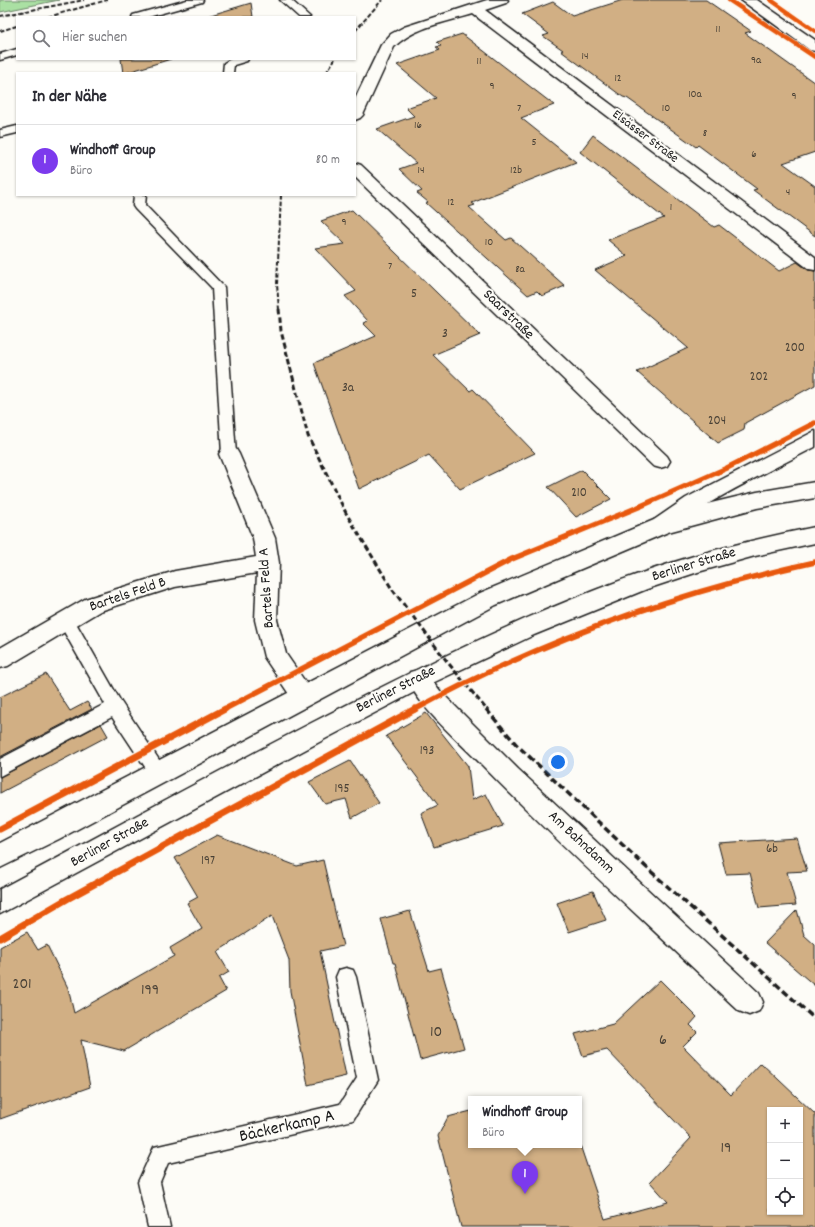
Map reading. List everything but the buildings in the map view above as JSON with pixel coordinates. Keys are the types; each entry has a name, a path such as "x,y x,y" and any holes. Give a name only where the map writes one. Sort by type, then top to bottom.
{"street":[{"path":"356,113 388,45 396,37 409,30 501,0"},
{"path":"752,1 815,47"},
{"name":"Elsässer Straße","path":"475,9 815,265"},
{"name":"Saarstraße","path":"356,169 660,461"},
{"path":"661,526 693,503 815,438"},
{"name":"Bartels Feld A","path":"229,454 264,538 268,563 266,620 275,657 303,696"},
{"path":"0,856 159,774 303,696 488,599 661,526 707,512 757,500 815,490"},
{"name":"Berliner Straße","path":"0,902 279,750 418,679 503,638 603,595 695,563 769,543 815,535"},
{"name":"Bartels Feld B","path":"0,659 93,605 175,578 268,563"},
{"name":"Am Bahndamm","path":"418,679 433,699 509,776 749,1002"}],"lane":[{"path":"141,16 198,0"},
{"path":"285,0 304,16"},
{"path":"0,57 16,52"},
{"path":"228,72 229,63 240,60"},
{"path":"0,134 16,129"},
{"path":"140,196 139,206 218,287 229,454"},
{"path":"66,621 115,707 159,774"},
{"path":"0,768 115,707"},
{"name":"Bäckerkamp A","path":"159,1227 149,1182 161,1154 346,1113 368,1080 346,976"}],"green space":[{"path":"0,0 59,0 0,12"}],"railway":[{"path":"0,16 84,0"},
{"path":"51,16 107,0"},
{"path":"356,30 382,0"},
{"path":"0,31 16,26"},
{"path":"327,72 334,60"},
{"path":"279,310 277,284 281,196"},
{"path":"279,309 281,331 308,436 346,513 392,589 449,664 487,710"},
{"path":"486,709 516,744 646,867 815,1019"}],"cycle path":[{"path":"729,0 739,8 748,11 815,57"},
{"path":"771,0 815,31"},
{"path":"0,829 288,675 512,559 641,506 727,468 815,423"},
{"path":"0,938 67,899 433,699 499,668 566,638 636,611 763,574 815,562"}],"place":[{"name":"Windhoff Group","path":"525,1194"}]}
